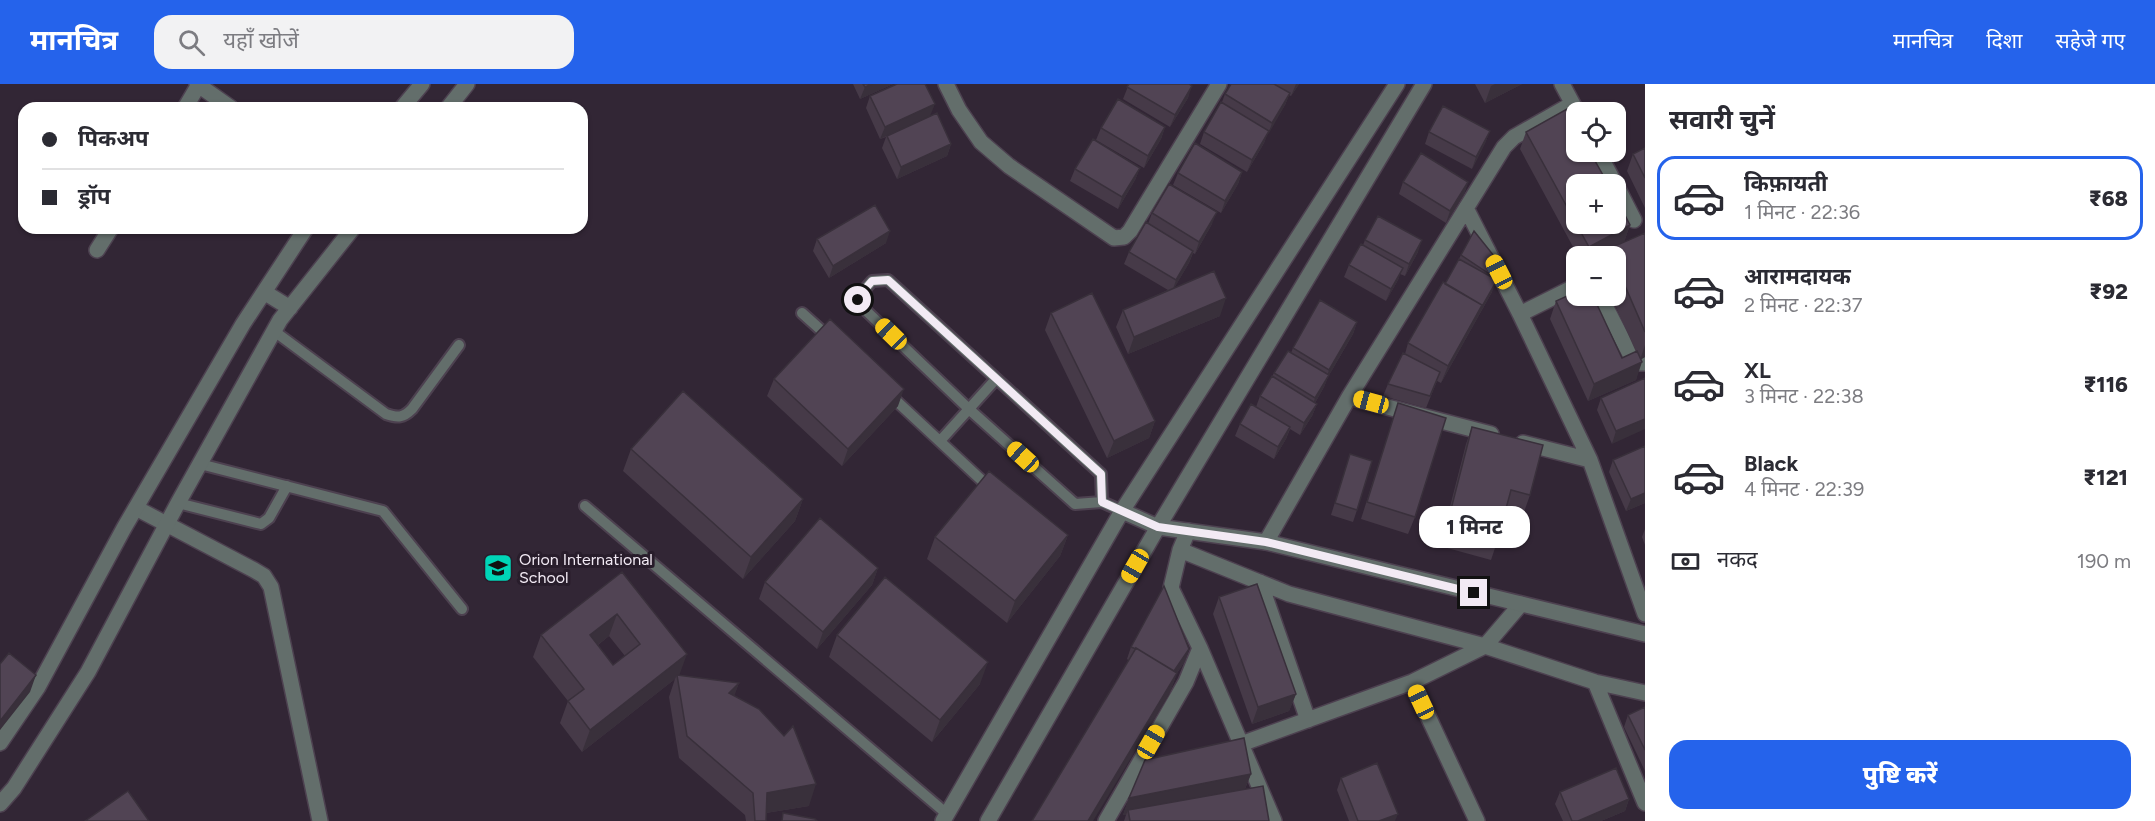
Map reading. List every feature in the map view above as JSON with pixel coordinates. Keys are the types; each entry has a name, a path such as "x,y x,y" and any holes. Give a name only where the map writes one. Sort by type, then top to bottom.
{"street":[{"path":"407,102 422,84"},
{"path":"453,102 467,84"},
{"path":"946,84 959,110 981,142 1009,166 1114,238 1124,237 1130,231 1219,84"},
{"path":"945,818 1122,511 1397,84"},
{"path":"988,821 1158,527 1424,84"},
{"path":"188,102 198,85 222,102"},
{"path":"1565,85 1572,102"},
{"path":"1266,542 1349,397 1510,140 1566,112"},
{"path":"1626,205 1634,220"},
{"path":"1466,208 1590,460 1645,614"},
{"path":"97,250 107,234"},
{"path":"0,743 38,687 136,508 243,324 302,234"},
{"path":"0,804 14,788 88,672 178,503 274,331 348,234"},
{"path":"1520,314 1566,291"},
{"path":"264,292 290,308"},
{"path":"1605,306 1633,360 1645,363"},
{"path":"1349,397 1590,460"},
{"path":"136,508 254,570 264,576 272,587 320,821"},
{"path":"1122,511 1158,527 1266,542 1645,634"},
{"path":"1188,531 1180,550 1171,588 1200,648 1274,821"},
{"path":"1180,550 1290,594 1485,646 1595,682 1645,693"},
{"path":"1260,582 1308,720"},
{"path":"1241,744 1412,682 1485,646 1521,604"},
{"path":"1106,821 1186,682 1200,648"},
{"path":"1412,682 1474,820"},
{"path":"1595,682 1645,803"}],"lane":[{"path":"1102,502 1101,474 888,280 872,281 859,296 859,304 970,410 1075,504 1102,502 1122,511"},
{"path":"802,313 837,345"},
{"path":"274,331 386,414 397,418 406,415 412,409 459,345"},
{"path":"940,441 996,379"},
{"path":"880,385 1001,499"},
{"path":"200,464 383,511 462,609"},
{"path":"178,503 261,524 269,518 287,486"},
{"path":"585,506 945,818"}],"building":[{"path":"897,84 925,84 935,104 885,127 870,96"},
{"path":"1129,84 1189,84 1192,86 1175,115 1127,87"},
{"path":"1231,84 1274,84 1290,93 1272,123 1225,94"},
{"path":"1118,99 1165,127 1148,156 1101,128"},
{"path":"1221,102 1269,131 1252,160 1204,132"},
{"path":"1443,106 1490,131 1476,157 1429,132"},
{"path":"1566,110 1566,162 1596,162 1602,174 1566,174 1566,205 1526,132"},
{"path":"937,113 951,144 901,167 887,136"},
{"path":"1093,139 1140,168 1122,197 1075,169"},
{"path":"1195,143 1242,172 1225,201 1178,173"},
{"path":"1645,148 1645,178 1633,154"},
{"path":"1421,153 1468,182 1450,211 1403,182"},
{"path":"1169,184 1217,212 1199,242 1152,213"},
{"path":"875,205 890,231 833,266 817,239"},
{"path":"1378,216 1422,240 1409,264 1365,240"},
{"path":"1146,222 1193,251 1176,280 1129,252"},
{"path":"1474,231 1494,256 1494,277 1461,255"},
{"path":"1645,233 1645,332 1626,288 1626,246 1615,246"},
{"path":"1582,234 1613,234 1591,246 1588,246"},
{"path":"1361,244 1403,268 1391,289 1349,265"},
{"path":"1459,259 1497,280 1481,308 1482,305 1445,284"},
{"path":"1214,271 1226,298 1134,337 1123,310"},
{"path":"1443,282 1482,305 1448,366 1408,343"},
{"path":"1092,293 1155,421 1114,441 1051,313"},
{"path":"1566,296 1566,306 1598,306 1622,358 1637,351 1642,362 1594,384 1556,301"},
{"path":"1320,300 1357,322 1329,370 1293,348"},
{"path":"830,319 904,389 848,449 774,379"},
{"path":"1288,351 1329,375 1315,398 1274,373"},
{"path":"1403,353 1440,372 1430,396 1388,384"},
{"path":"1272,376 1317,404 1304,423 1260,396"},
{"path":"1645,378 1645,419 1616,431 1601,398"},
{"path":"683,391 803,499 751,557 631,449"},
{"path":"1398,403 1446,418 1415,517 1367,502"},
{"path":"1251,404 1290,427 1278,447 1240,424"},
{"path":"1472,427 1543,445 1530,495 1511,490 1497,542 1446,529"},
{"path":"1645,446 1645,493 1631,499 1613,460"},
{"path":"1350,454 1372,461 1357,510 1335,503"},
{"path":"989,471 1068,535 1015,601 935,537"},
{"path":"820,518 878,568 823,632 765,582"},
{"path":"622,572 687,654 590,730 568,701 584,689 541,635","holes":["617,614 640,644 613,665 590,635"]},
{"path":"885,577 988,662 940,720 837,635"},
{"path":"1257,584 1296,694 1258,707 1219,597"},
{"path":"1164,586 1189,649 1174,671 1131,647"},
{"path":"1136,648 1177,673 1088,821 1032,821"},
{"path":"9,653 36,675 0,721 0,664"},
{"path":"677,675 739,683 729,693 759,709 784,736 793,726 816,784 767,793 766,821 755,821 753,793 687,736"},
{"path":"1645,707 1645,750 1628,715"},
{"path":"1244,738 1251,774 1129,798 1145,760"},
{"path":"1377,763 1398,814 1379,821 1358,821 1341,778"},
{"path":"1616,768 1629,799 1578,821 1572,821 1560,792"},
{"path":"1263,786 1269,821 1130,821 1128,810"},
{"path":"128,791 149,821 85,821"},
{"path":"783,813 815,819 817,821 782,821"}],"place":[{"name":"Orion International School","path":"498,568"}],"route":[{"path":"858,300 872,281 888,280 1101,474 1102,502 1158,527 1266,542 1474,593"}]}
